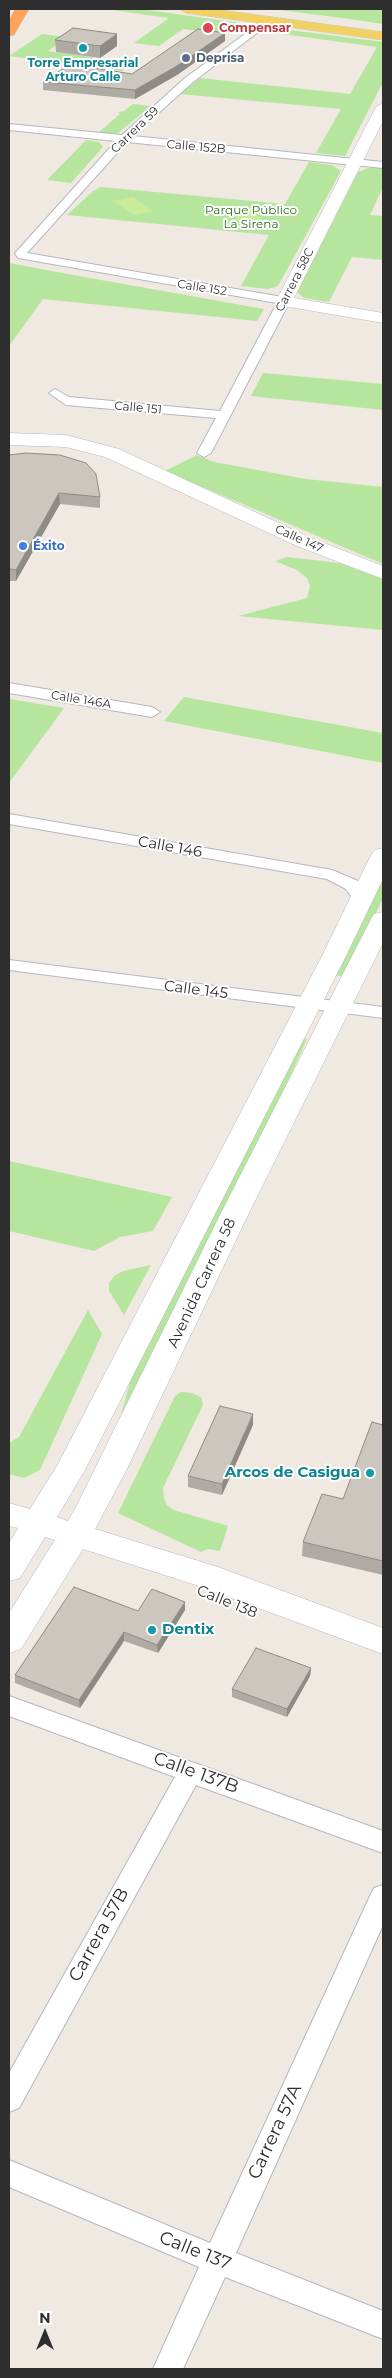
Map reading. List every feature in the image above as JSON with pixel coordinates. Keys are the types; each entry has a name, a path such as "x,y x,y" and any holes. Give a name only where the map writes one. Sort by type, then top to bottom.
{"highway":[{"path":"9,32 22,9"}],"main road":[{"path":"186,9 383,36"},
{"path":"234,9 383,29"},
{"name":"Carrera 58C","path":"284,302 383,107"},
{"name":"Calle 152","path":"284,302 383,318"},
{"name":"Calle 147","path":"9,439 48,439 84,444 145,475 184,492 215,501 304,542 383,573"},
{"name":"Avenida Carrera 58","path":"9,1569 70,1470 310,1004 380,861"},
{"name":"Avenida Carrera 58","path":"9,1640 75,1536 111,1471 233,1217 383,919"},
{"name":"Calle 138","path":"9,1514 206,1576 383,1641"},
{"name":"Calle 138","path":"75,1536 252,1612 383,1659"}],"street":[{"name":"Carrera 59","path":"22,256 21,250 123,140 184,84 268,20"},
{"name":"Calle 152B","path":"9,128 383,164"},
{"name":"Calle 152","path":"22,256 284,302"},
{"name":"Carrera 58C","path":"204,453 284,302"},
{"name":"Calle 151","path":"55,393 66,401 224,415"},
{"name":"Calle 146A","path":"9,688 152,712"},
{"name":"Calle 146","path":"9,819 332,875 356,873 380,861"},
{"name":"Calle 146","path":"332,875 352,885 362,899"},
{"name":"Calle 145","path":"9,965 383,1013"},
{"name":"Calle 137B","path":"9,1706 383,1842"},
{"name":"Carrera 57B","path":"9,2099 191,1772"},
{"name":"Carrera 57A","path":"168,2369 383,1896"},
{"name":"Calle 137","path":"9,2173 217,2260 383,2325"}],"green space":[{"path":"105,9 140,9 247,24 239,30 233,29 224,35 183,29 159,46 134,43 169,18"},
{"path":"272,9 383,9 383,24 350,19"},
{"path":"266,27 383,42 383,82 345,156 316,153 341,109 180,94 200,78 350,94 377,47 262,31"},
{"path":"42,34 67,37 48,51 133,63 122,71 9,56"},
{"path":"133,104 151,106 118,133 97,134 120,114 118,112 124,111"},
{"path":"86,140 99,142 103,147 71,183 47,180"},
{"name":"Parque Público La Sirena","path":"309,162 332,165 341,171 278,286 268,289 241,286 269,235 67,215 93,191 101,187 285,204"},
{"path":"368,168 383,168 383,187 370,215 383,216 383,260 352,257 329,302 304,298 297,292 358,172"},
{"path":"133,197 154,211 134,215 113,201"},
{"name":"Parque Público La Sirena","path":"251,207 264,223 241,225 229,209"},
{"path":"9,263 264,309 257,321 43,299 9,346"},
{"path":"263,373 383,384 383,410 251,396"},
{"path":"197,455 214,462 306,479 383,487 383,564 165,471"},
{"path":"287,557 339,563 383,579 383,630 238,616 307,598 310,586 307,578 297,570 275,561"},
{"path":"184,697 383,733 383,763 164,721"},
{"path":"9,699 64,708 9,783"},
{"path":"383,874 383,898 345,977 334,975"},
{"path":"302,1038 307,1039 256,1152 117,1429 137,1357"},
{"path":"9,1161 172,1197 153,1231 120,1237 94,1251 9,1231"},
{"path":"151,1265 124,1315 109,1291 109,1283 114,1276 123,1271"},
{"path":"88,1310 102,1334 40,1470 24,1478 9,1474 9,1443 19,1437"},
{"path":"181,1392 192,1393 201,1397 203,1405 163,1488 164,1498 167,1505 174,1510 228,1526 220,1551 208,1549 201,1552 118,1513 175,1396"}],"building":[{"path":"73,28 117,34 100,46 55,40"},
{"path":"198,29 225,33 177,66 135,90 43,82 70,64 132,74"},
{"name":"Éxito","path":"26,453 60,455 86,463 96,474 100,497 59,493 16,570 9,569 9,455"},
{"path":"220,1406 253,1414 222,1484 188,1476"},
{"name":"Arcos de Casigua","path":"372,1422 383,1425 383,1561 303,1542 322,1494 343,1499"},
{"path":"74,1587 138,1611 152,1589 185,1602 157,1645 124,1632 79,1700 15,1675"},
{"path":"256,1648 311,1668 287,1709 232,1689"}],"place":[{"name":"Compensar","path":"208,28"},
{"name":"Torre Empresarial Arturo Calle","path":"83,48"},
{"name":"Deprisa","path":"186,58"},
{"name":"Éxito","path":"23,546"},
{"name":"Arcos de Casigua","path":"370,1473"},
{"name":"Dentix","path":"152,1630"}]}
